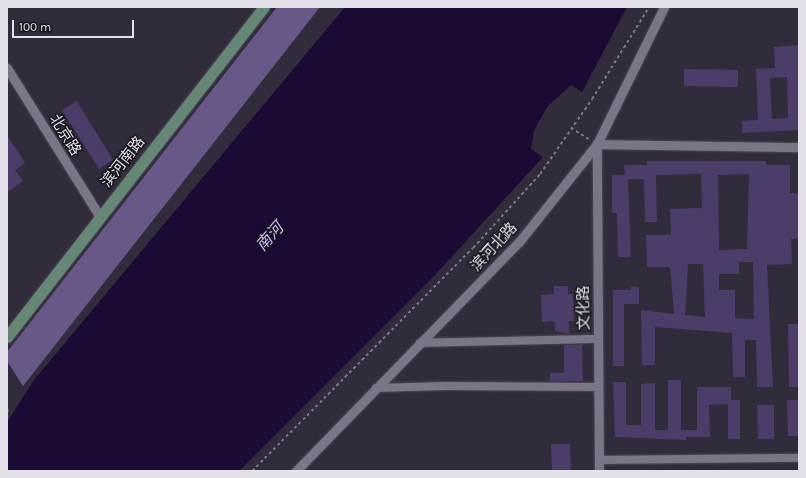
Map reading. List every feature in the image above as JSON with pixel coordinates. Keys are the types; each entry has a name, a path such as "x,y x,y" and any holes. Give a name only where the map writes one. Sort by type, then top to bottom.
{"main road":[{"name":"滨河南路","path":"7,337 264,7"}],"street":[{"name":"滨河北路","path":"296,471 519,242 597,144 664,7"},
{"name":"北京路","path":"7,68 100,217"},
{"path":"597,144 799,147"},
{"name":"文化路","path":"597,144 599,471"},
{"path":"420,343 599,339"},
{"path":"376,388 445,386 599,387"},
{"path":"599,460 799,458"}],"path":[{"path":"252,471 472,248 540,174 592,99 649,7"},
{"path":"571,128 597,144"}],"shaded area":[{"path":"277,7 320,7 23,386 7,361 7,352"}],"water":[{"name":"南河","path":"345,7 627,7 582,92 571,85 548,106 534,130 531,149 543,157 436,274 239,471 7,471 7,422 34,380"}],"building":[{"path":"799,45 799,130 742,133 742,121 758,120 756,69 775,68 774,47","holes":["787,77 788,118 772,119 770,78"]},
{"path":"684,69 738,70 738,87 684,86"},
{"path":"77,101 113,160 99,169 62,110"},
{"path":"7,135 25,163 15,170 23,181 7,192"},
{"path":"647,161 766,161 766,165 790,165 790,193 799,193 799,239 791,239 792,264 767,265 773,387 757,387 756,340 745,340 745,377 733,377 732,333 655,327 655,365 642,365 641,310 674,314 670,267 647,267 646,235 671,235 670,209 702,208 701,174 656,175 657,222 645,222 644,179 628,179 631,257 618,257 617,213 612,213 612,175 625,175 624,165 647,165","holes":["749,174 747,249 719,250 718,175","739,262 753,262 754,319 735,318 735,290 719,290 719,274 739,274","688,264 703,264 705,317 685,315"]},
{"path":"554,286 568,286 568,294 573,294 574,321 569,321 569,334 555,331 555,321 542,322 541,295 554,294"},
{"path":"631,287 639,287 639,304 624,304 624,366 613,366 613,290 631,290"},
{"path":"788,324 799,324 799,387 789,387"},
{"path":"564,345 582,345 583,381 550,381 550,373 564,373"},
{"path":"668,380 681,380 681,430 697,430 697,387 731,387 731,400 740,400 740,439 728,439 728,404 709,405 710,437 686,437 686,440 615,437 613,382 626,382 626,425 641,425 641,384 655,383 655,430 668,430"},
{"path":"787,400 799,400 799,436 788,436"},
{"path":"757,405 774,405 774,439 758,439"},
{"path":"551,444 570,444 571,471 552,471"}]}
